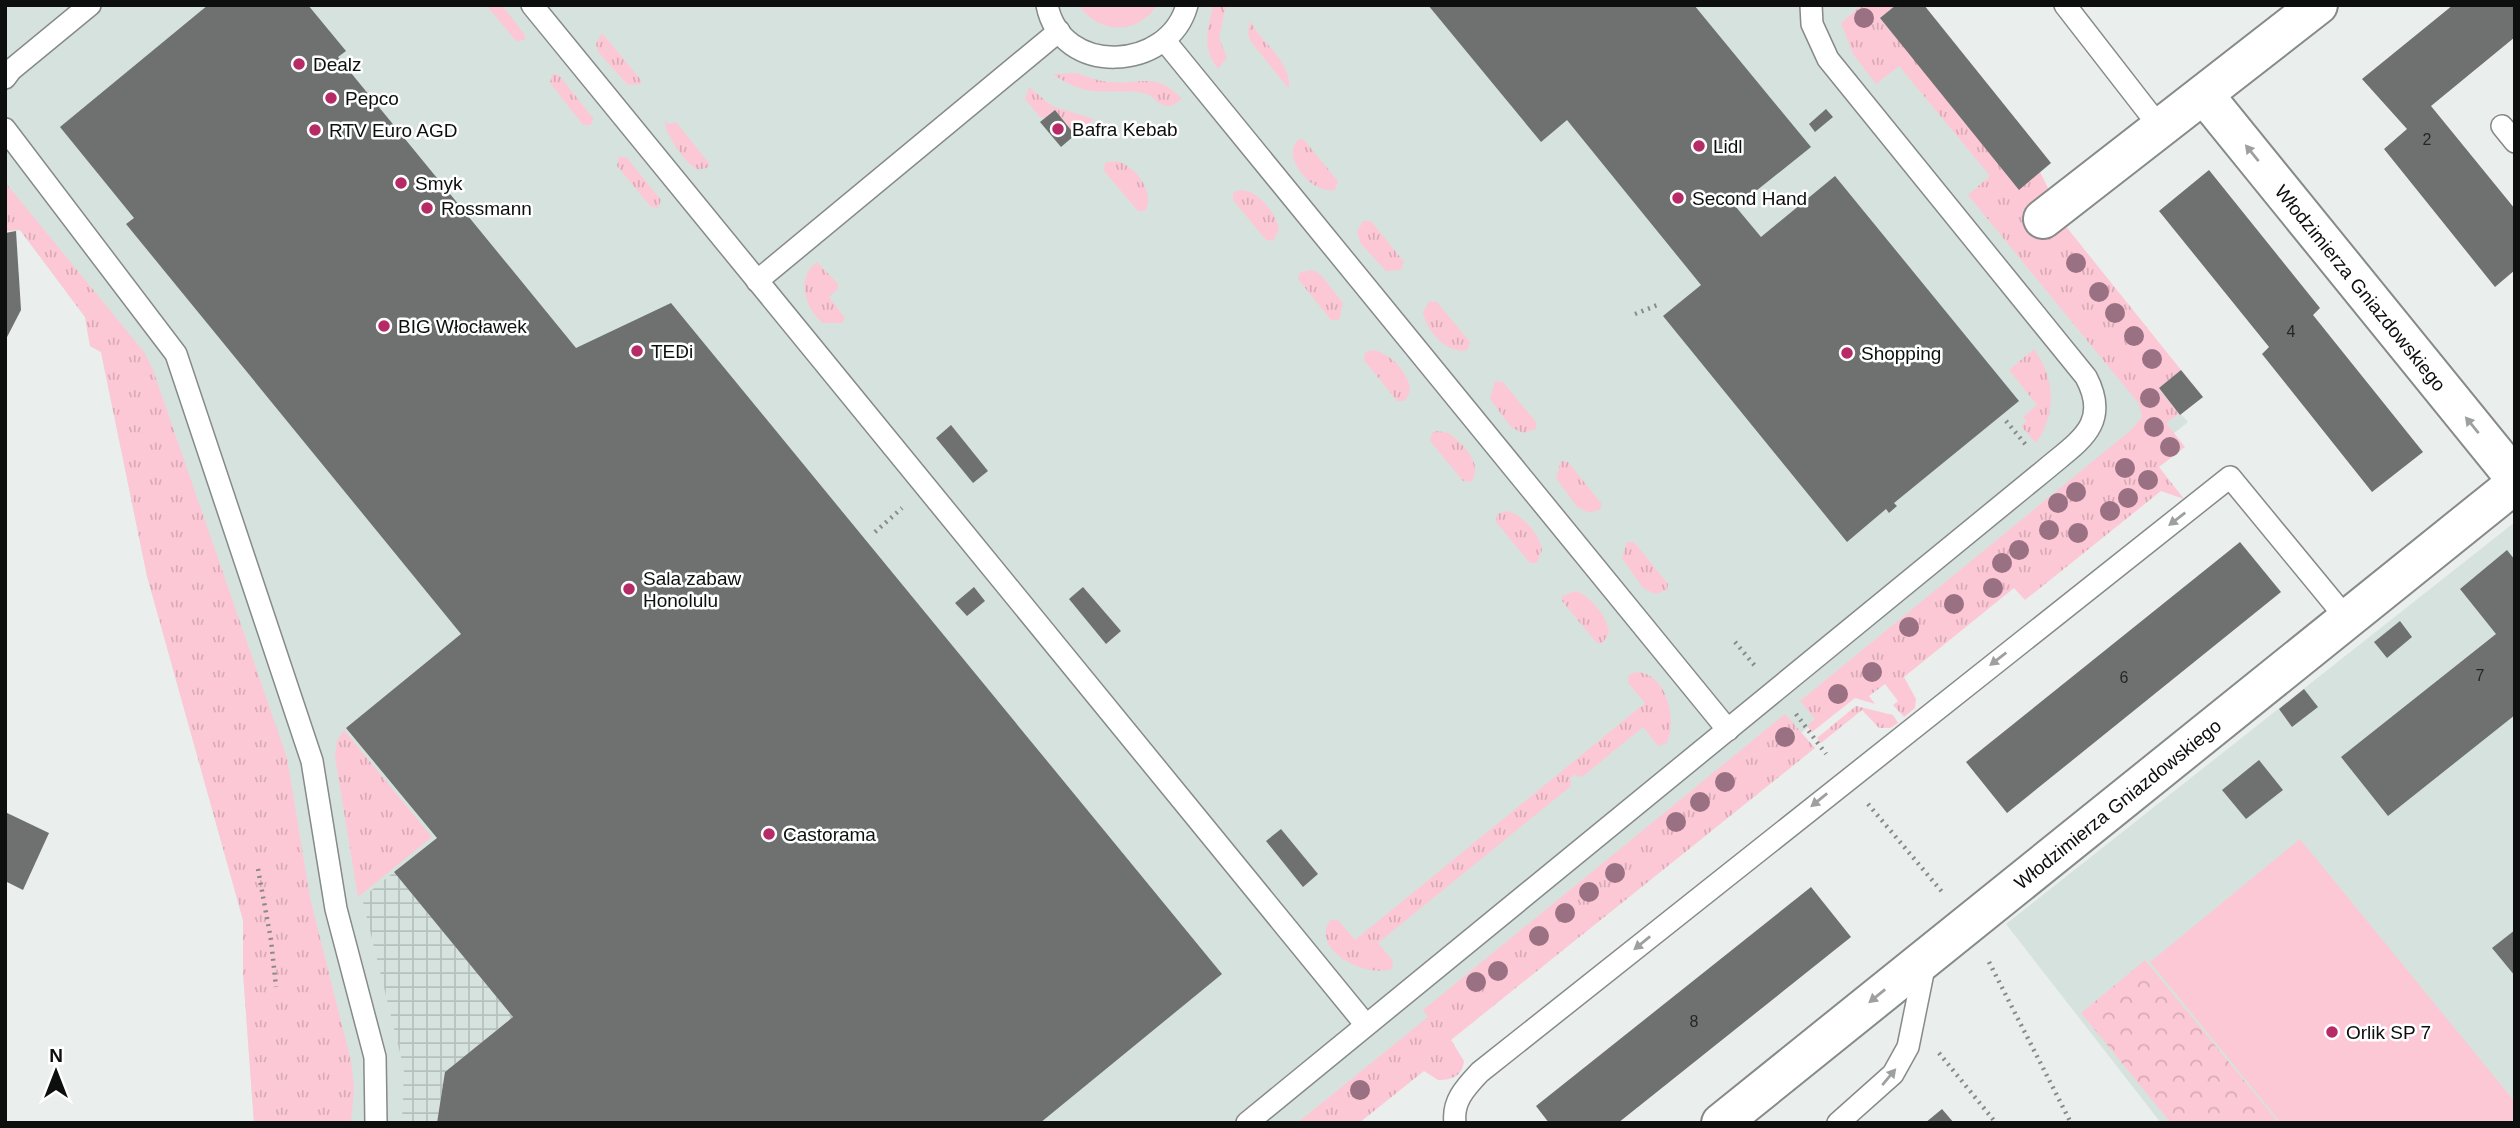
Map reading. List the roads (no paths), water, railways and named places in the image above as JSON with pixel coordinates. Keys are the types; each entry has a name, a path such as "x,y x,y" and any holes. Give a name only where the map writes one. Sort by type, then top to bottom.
{"street":[{"path":"2043,219 2160,126 2205,96 2318,5"},
{"name":"Włodzimierza Gniazdowskiego","path":"2205,96 2515,478"},
{"name":"Włodzimierza Gniazdowskiego","path":"1721,1123 2515,484"}],"lane":[{"path":"5,79 11,70 90,5"},
{"path":"532,5 1366,1026"},
{"path":"1047,5 1059,31 1077,47 1098,57 1122,59 1145,54 1165,41 1178,26 1187,5"},
{"path":"1247,1123 2046,470 2084,436 2096,412 2094,392 2086,377 1828,60 1817,41 1811,5"},
{"path":"2065,5 2160,126"},
{"path":"757,281 1059,31"},
{"path":"1165,41 1728,730"},
{"path":"5,129 176,354 312,761 336,909 375,1057 376,1123"},
{"path":"1455,1123 1456,1104 1463,1090 1480,1072 1847,778 2230,477 2347,619"},
{"path":"1838,1123 1893,1074 1908,1047 1917,994 1930,953"}],"place":[{"name":"Dealz","path":"299,64"},
{"name":"Pepco","path":"331,98"},
{"name":"Bafra Kebab","path":"1058,129"},
{"name":"RTV Euro AGD","path":"315,130"},
{"name":"Lidl","path":"1699,146"},
{"name":"Smyk","path":"401,183"},
{"name":"Second Hand","path":"1678,198"},
{"name":"Rossmann","path":"427,208"},
{"name":"BIG Włocławek","path":"384,326"},
{"name":"TEDi","path":"637,351"},
{"name":"Shopping","path":"1847,353"},
{"name":"Sala zabaw Honolulu","path":"629,589"},
{"name":"Castorama","path":"769,834"},
{"name":"Orlik SP 7","path":"2332,1032"}]}
